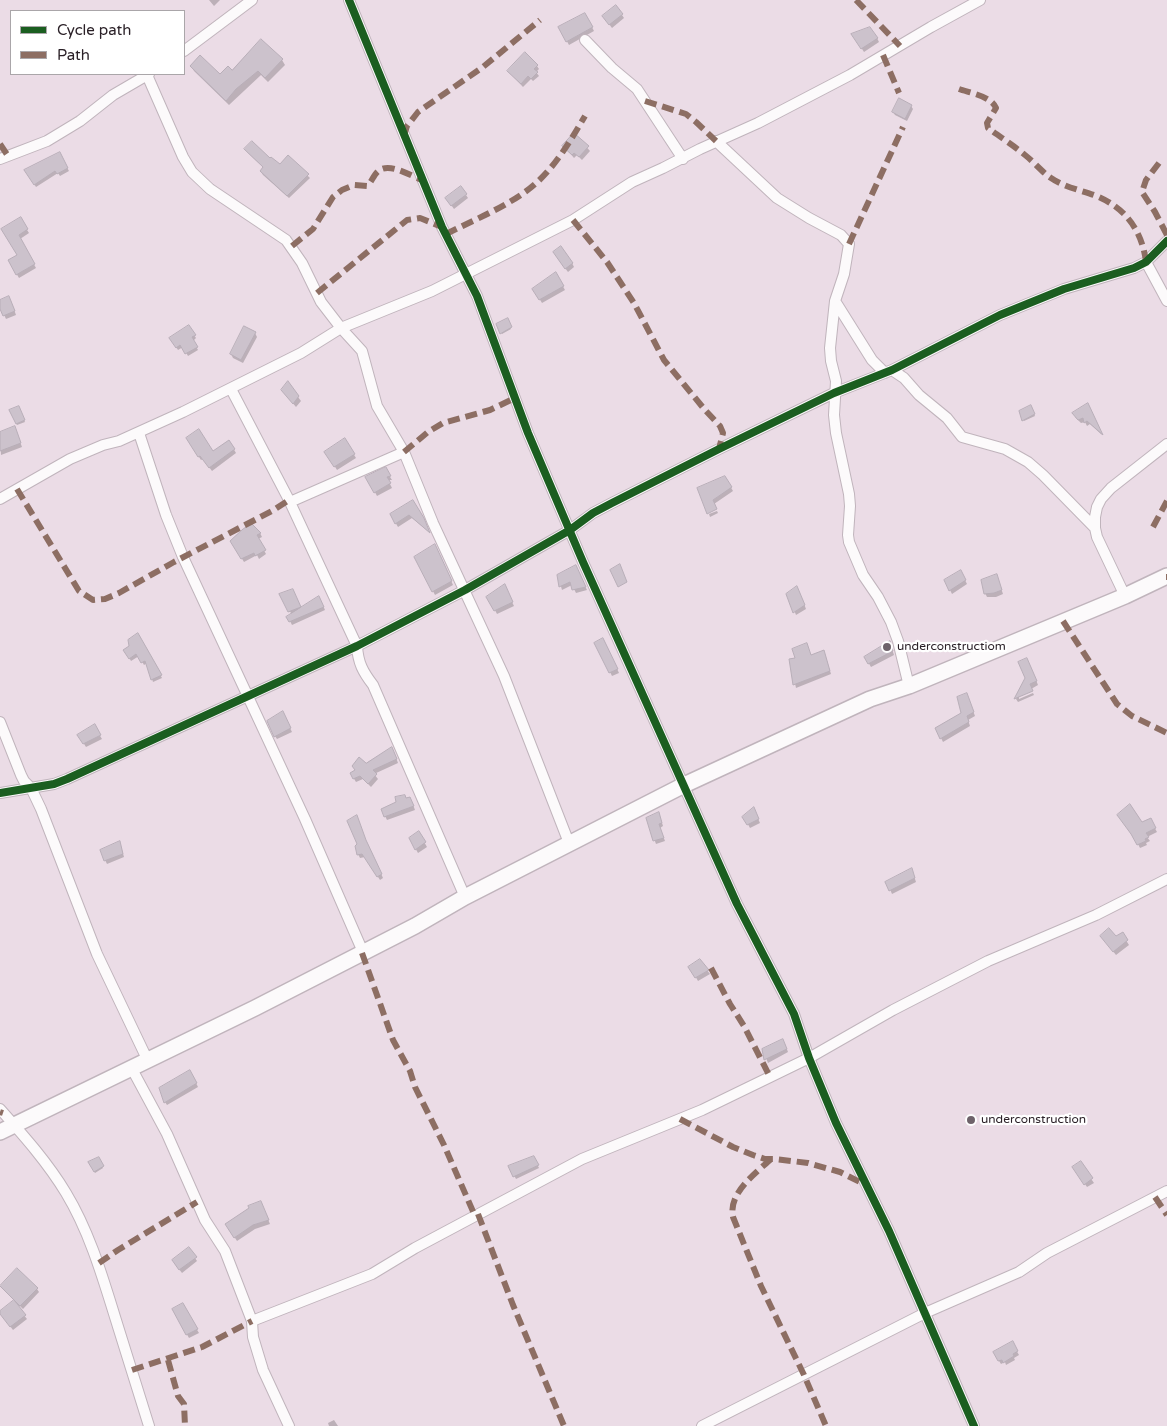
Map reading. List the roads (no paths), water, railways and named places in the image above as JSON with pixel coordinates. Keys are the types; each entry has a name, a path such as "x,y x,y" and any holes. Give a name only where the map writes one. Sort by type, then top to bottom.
{"street":[{"path":"185,50 252,0"},
{"path":"349,0 442,227 484,312 528,433 583,562 737,904 794,1014 809,1058 836,1122 890,1232 974,1426"},
{"path":"0,499 70,459 139,433 231,389 301,353 341,328 432,292 573,220 632,182 683,159 716,141 758,123 850,75 980,0"},
{"path":"585,40 612,68 637,89 683,159"},
{"path":"0,159 46,141 80,121 113,96 148,75 182,157 192,172 210,189 286,240 302,263 321,302 362,351 377,406 404,452 433,523 504,676 570,843"},
{"path":"716,141 777,198 841,235 849,244 844,274 835,301 830,342 831,361 836,381 834,393 836,433 850,494 849,542 863,575 878,596 891,622 898,641 909,686"},
{"path":"0,793 54,784 67,779 357,646 465,590 570,530 593,513 612,503 834,393 889,372 1000,315 1049,295 1134,268 1146,262 1167,241"},
{"path":"1146,262 1167,301"},
{"path":"835,301 872,360 889,372 904,378 915,392 947,418 962,437 1014,453 1043,474 1094,528 1126,596"},
{"path":"231,389 290,502 357,646 358,661 372,685 465,897"},
{"path":"139,433 166,514 183,557 305,819 363,952"},
{"path":"1094,528 1097,507 1101,499 1111,488 1167,444"},
{"path":"290,502 404,452"},
{"path":"0,1132 256,1008 415,926 465,897 684,785 864,701 909,686 1126,596 1167,576"},
{"path":"0,722 21,775 31,788 41,809 97,954 148,1061"},
{"path":"252,1321 372,1274 415,1248 582,1159 702,1110 809,1058 893,1010 988,961 1096,915 1167,879"},
{"path":"132,1069 170,1141 205,1220 225,1251 252,1321 253,1337 263,1370 289,1426"},
{"path":"0,1110 56,1178 67,1195 94,1252 149,1426"},
{"path":"702,1426 925,1313 1018,1272 1047,1253 1167,1191"}],"place":[{"name":"underconstructiom","path":"887,647"},
{"name":"underconstruction","path":"971,1120"}]}
